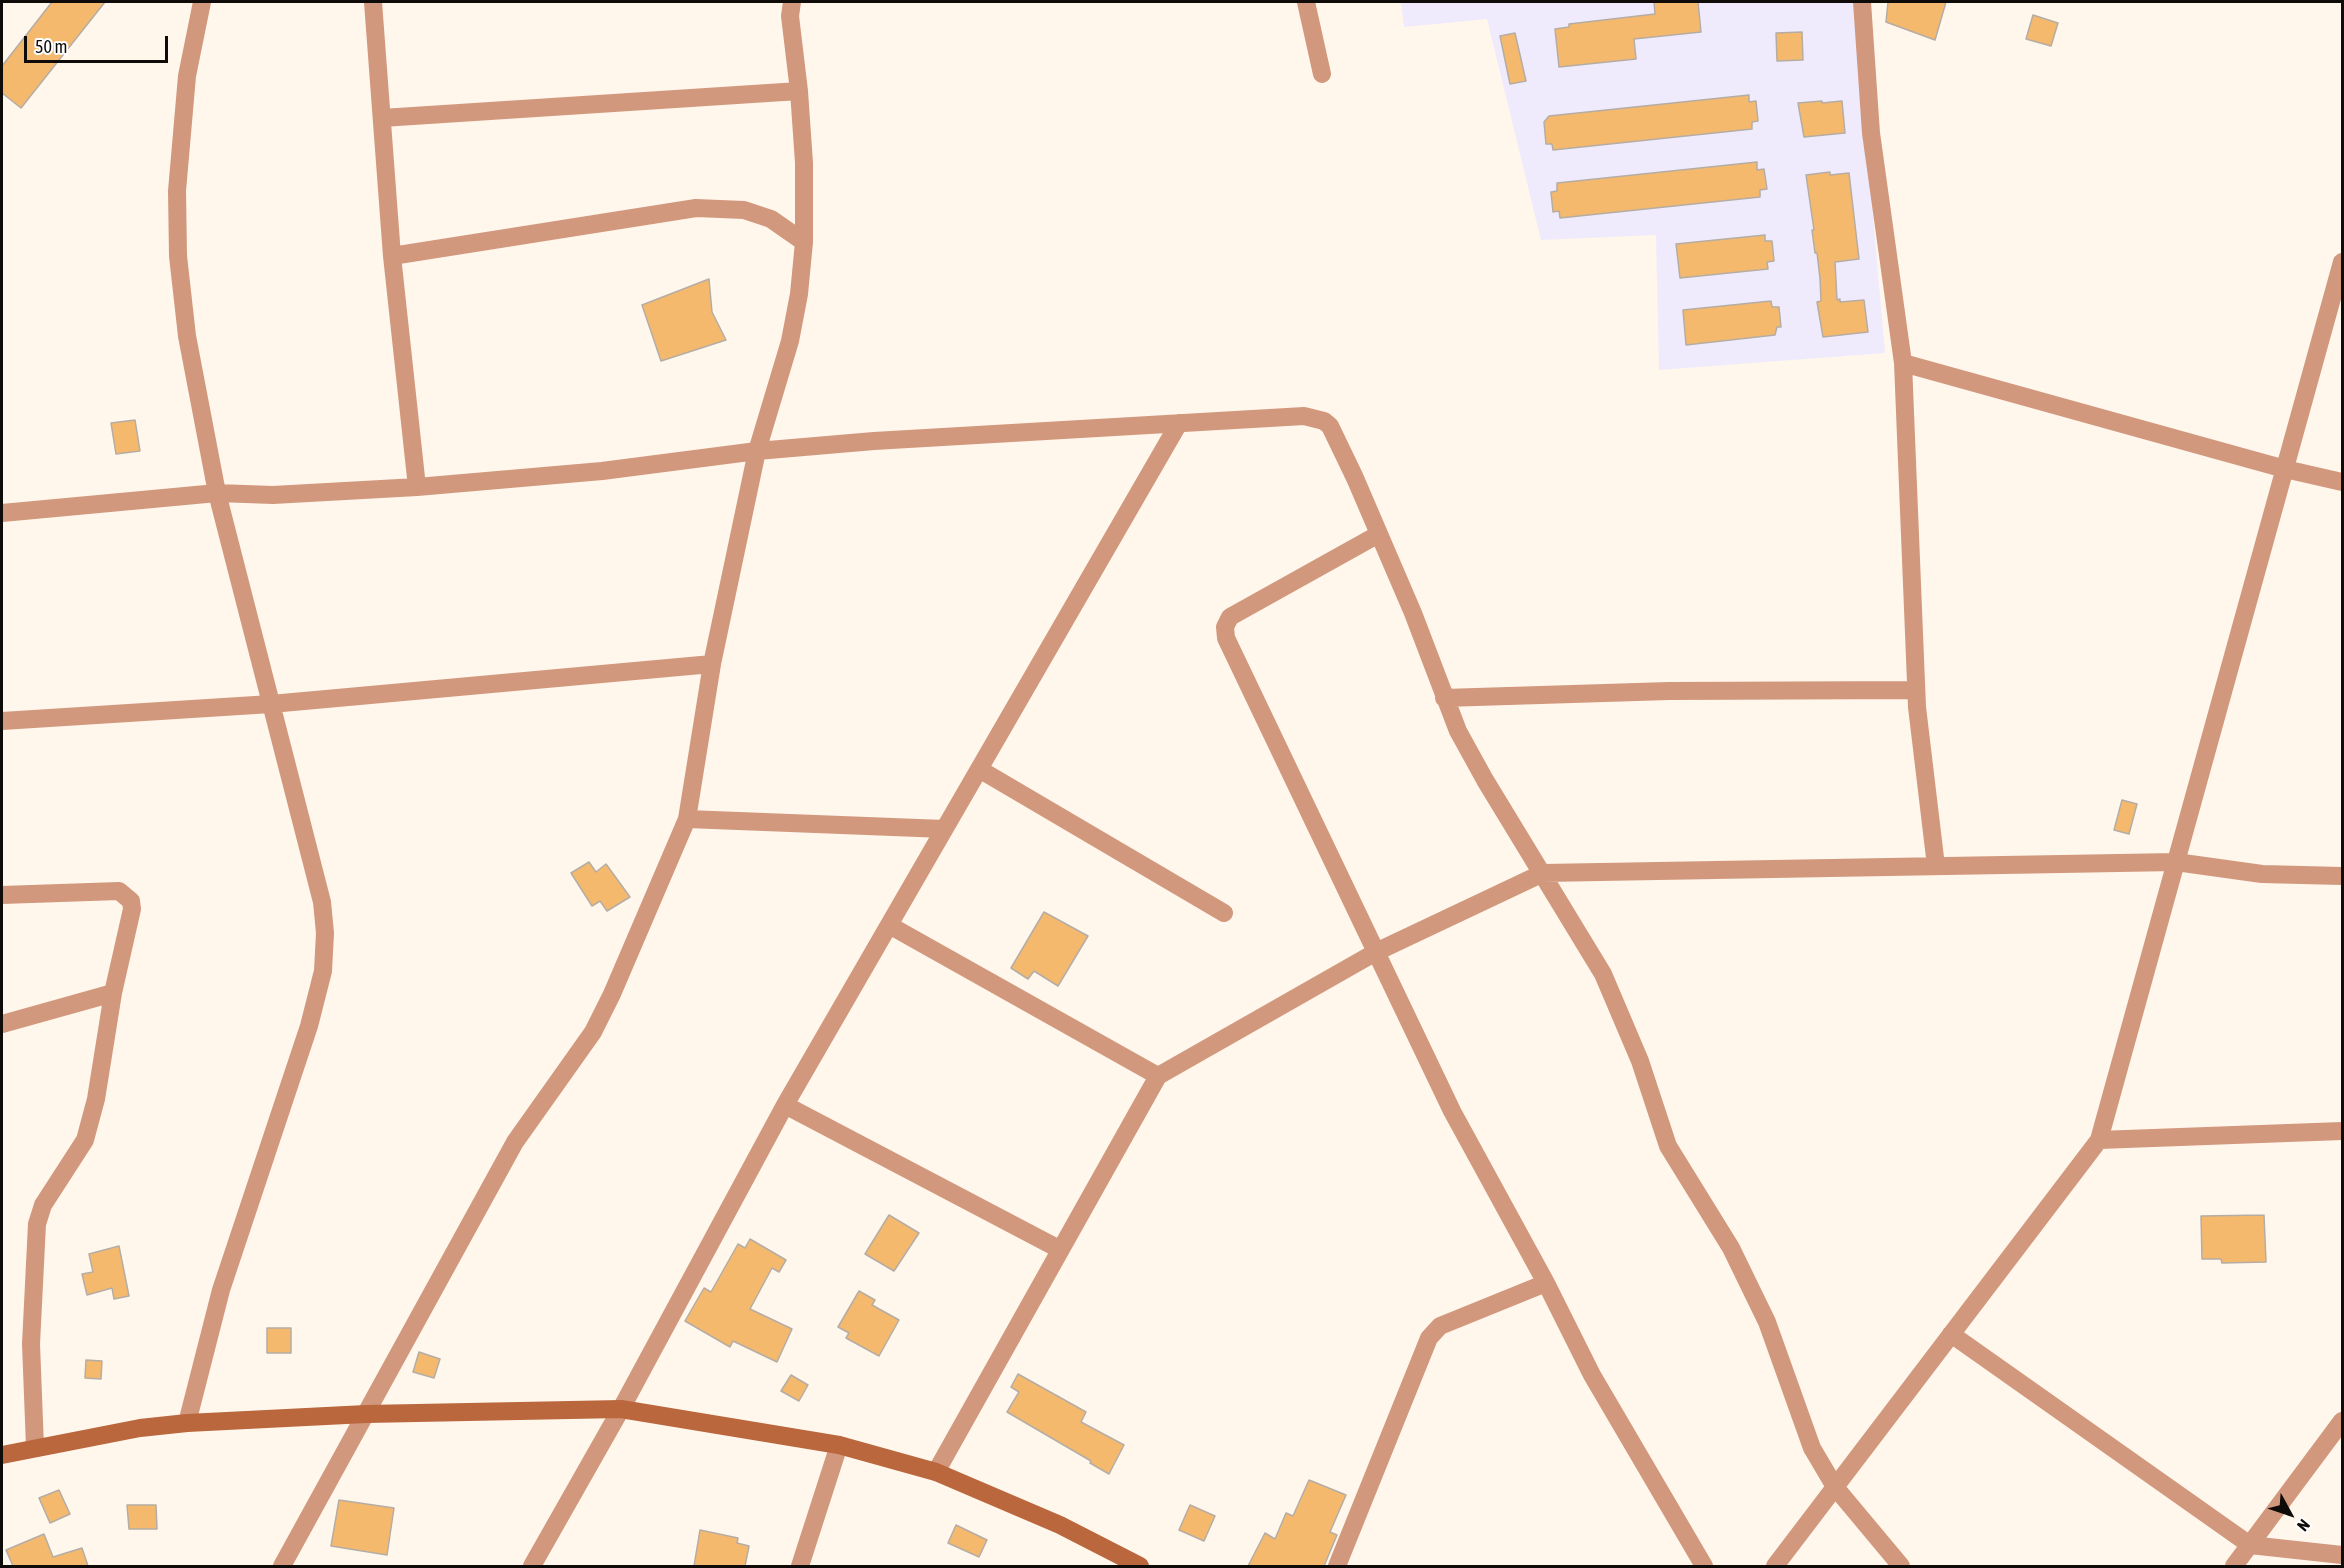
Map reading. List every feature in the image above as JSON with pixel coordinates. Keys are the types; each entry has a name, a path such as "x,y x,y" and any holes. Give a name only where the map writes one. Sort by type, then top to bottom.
{"main road":[{"path":"2,1455 140,1428 187,1423 366,1414 621,1409 839,1445 936,1472 1060,1525 1140,1566"}],"street":[{"path":"187,1423 221,1290 309,1026 323,971 325,933 322,903 217,493 187,336 178,256 177,191 187,76 202,2"},
{"path":"373,2 392,256 417,487"},
{"path":"282,1566 515,1142 593,1032 612,994 687,819 712,664 758,451 790,341 799,294 804,242 804,163 799,91 790,16 792,2"},
{"path":"1306,2 1322,74"},
{"path":"1862,2 1870,133 1903,363 1916,690 1936,866"},
{"path":"382,118 799,91"},
{"path":"392,256 696,208 744,210 771,219 804,242"},
{"path":"1776,1566 2099,1140 2343,262"},
{"path":"1903,363 2285,469 2343,482"},
{"path":"2,513 217,493 273,495 417,487 602,471 758,451 1304,416 1324,421 1330,426 1379,534 1413,613 1458,731 1485,780 1603,974 1640,1060 1668,1146 1731,1248 1767,1322 1812,1448 1835,1487 1901,1566"},
{"path":"532,1566 621,1409 785,1105 1179,423"},
{"path":"1379,534 1230,617 1225,627 1226,638 1452,1111 1546,1283 1592,1375 1704,1566"},
{"path":"2,721 271,704 712,664"},
{"path":"1444,698 1669,691 1916,690"},
{"path":"980,769 1224,913"},
{"path":"687,819 944,829"},
{"path":"936,1472 1158,1076 1376,952 1543,873 2176,862 2262,874 2343,876"},
{"path":"2,895 109,890 127,895 132,909 113,993 96,1099 85,1140 43,1205 37,1224 32,1344 35,1447"},
{"path":"889,925 1158,1076"},
{"path":"2,1024 113,993"},
{"path":"785,1105 1059,1249"},
{"path":"2099,1140 2343,1131"},
{"path":"1337,1566 1429,1338 1440,1326 1546,1283"},
{"path":"1951,1334 2250,1545 2343,1555"},
{"path":"2234,1566 2343,1421"},
{"path":"800,1566 839,1445"}],"shaded area":[{"path":"1401,2 1854,2 1885,353 1659,370 1656,235 1541,240 1487,19 1404,27"}],"building":[{"path":"52,2 105,2 21,108 2,93 2,66"},
{"path":"1654,2 1698,2 1701,32 1634,39 1636,59 1559,67 1555,29 1569,27 1569,24 1655,14"},
{"path":"1888,2 1946,2 1935,40 1886,22"},
{"path":"2033,15 2058,23 2051,46 2026,39"},
{"path":"1802,32 1803,60 1777,61 1776,33"},
{"path":"1515,33 1526,81 1510,84 1500,36"},
{"path":"1749,95 1749,102 1756,101 1758,121 1752,122 1752,129 1553,150 1552,144 1546,144 1544,122 1549,116"},
{"path":"1822,101 1822,103 1842,101 1845,133 1804,137 1798,103"},
{"path":"1757,162 1757,170 1764,169 1767,189 1760,190 1760,197 1560,218 1559,211 1553,212 1551,192 1557,191 1557,183"},
{"path":"1830,172 1830,175 1849,173 1859,259 1835,262 1837,300 1840,299 1840,302 1864,300 1868,332 1823,337 1817,302 1821,301 1820,278 1806,175"},
{"path":"1765,235 1765,241 1772,241 1774,261 1767,262 1768,269 1680,278 1676,244"},
{"path":"709,279 712,312 726,340 661,361 642,305"},
{"path":"1771,301 1772,307 1779,307 1781,327 1777,327 1775,335 1686,345 1683,310"},
{"path":"135,420 140,451 116,454 111,423"},
{"path":"2122,800 2137,804 2129,834 2114,830"},
{"path":"589,862 596,872 606,864 630,897 607,911 600,901 592,906 571,873"},
{"path":"1044,912 1088,936 1058,986 1034,971 1028,979 1011,968"},
{"path":"889,1215 919,1233 894,1271 865,1254"},
{"path":"2264,1215 2266,1262 2222,1263 2221,1259 2202,1259 2201,1216"},
{"path":"750,1239 786,1260 779,1272 772,1268 750,1309 792,1329 777,1362 733,1341 730,1347 685,1321 704,1288 711,1292 738,1244 745,1248"},
{"path":"119,1246 129,1296 114,1299 112,1288 87,1295 82,1274 93,1272 89,1254"},
{"path":"859,1291 875,1300 872,1305 899,1320 879,1356 846,1338 849,1333 838,1327"},
{"path":"267,1328 291,1328 291,1353 267,1353"},
{"path":"419,1352 440,1359 434,1378 413,1372"},
{"path":"86,1360 102,1361 101,1379 85,1378"},
{"path":"1018,1374 1086,1412 1081,1422 1124,1445 1109,1474 1007,1412 1019,1392 1011,1387"},
{"path":"791,1375 808,1385 799,1401 781,1391"},
{"path":"1309,1480 1346,1495 1330,1532 1337,1535 1324,1566 1248,1566 1265,1533 1275,1539 1286,1513 1293,1516"},
{"path":"59,1490 70,1514 50,1523 39,1498"},
{"path":"339,1500 394,1508 387,1555 331,1546"},
{"path":"127,1505 156,1505 157,1529 129,1529"},
{"path":"1190,1505 1215,1516 1204,1541 1179,1530"},
{"path":"956,1525 987,1540 979,1557 948,1543"},
{"path":"700,1530 738,1538 737,1543 749,1546 745,1566 694,1566"},
{"path":"44,1534 53,1557 82,1548 88,1566 13,1566 6,1550"}]}
